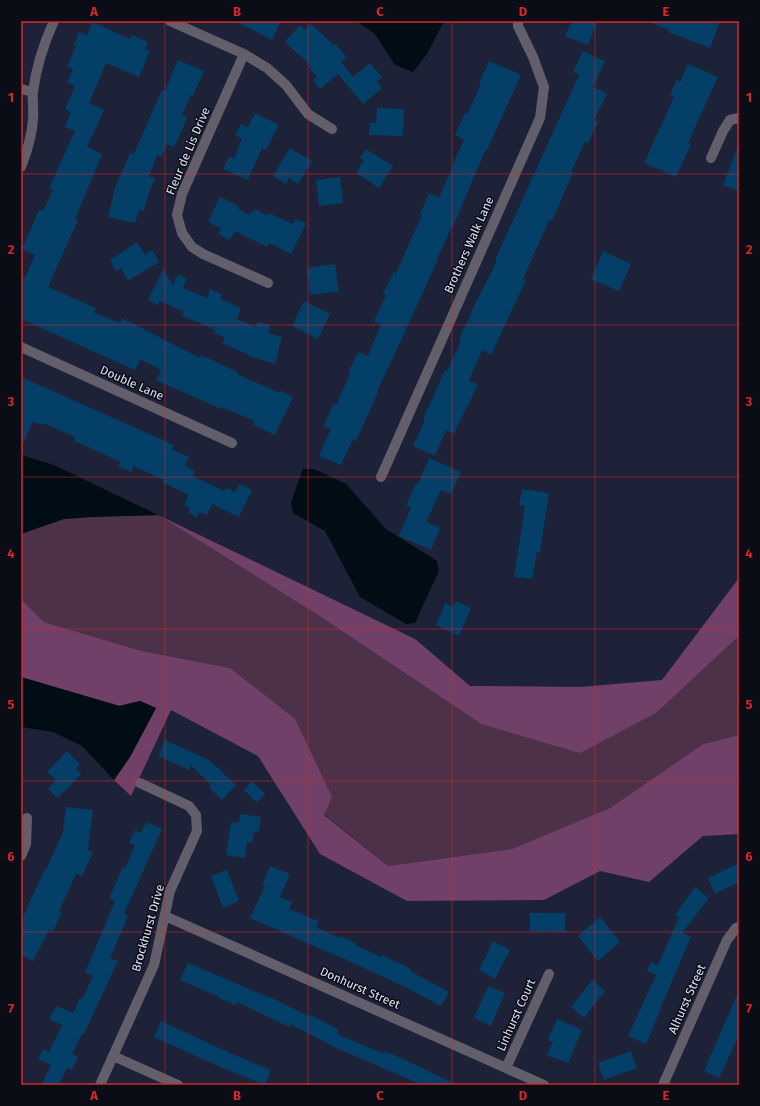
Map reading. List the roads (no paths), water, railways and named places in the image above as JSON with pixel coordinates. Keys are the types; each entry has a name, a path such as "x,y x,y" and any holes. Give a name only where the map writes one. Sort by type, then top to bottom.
{"street":[{"path":"21,167 26,154 33,120 33,92 48,34 54,21"},
{"path":"170,21 244,54 267,68 286,85 308,114 332,129"},
{"name":"Brothers Walk Lane","path":"381,477 540,118 544,87 533,56 518,26 518,21"},
{"name":"Fleur de Lis Drive","path":"244,54 182,194 177,215 182,233 192,247 203,254 268,283"},
{"path":"21,89 33,92"},
{"path":"711,158 723,131 730,120 739,118"},
{"name":"Double Lane","path":"21,347 232,443"},
{"name":"Brockhurst Drive","path":"100,1085 154,965 170,891 197,830 196,815 189,806 140,783"},
{"path":"21,856 26,844 27,818"},
{"name":"Donhurst Street","path":"165,916 544,1085"},
{"name":"Alhurst Street","path":"663,1085 727,940 736,928 739,927"},
{"name":"Linhurst Court","path":"506,1068 549,974"},
{"path":"113,1056 178,1085"}]}
